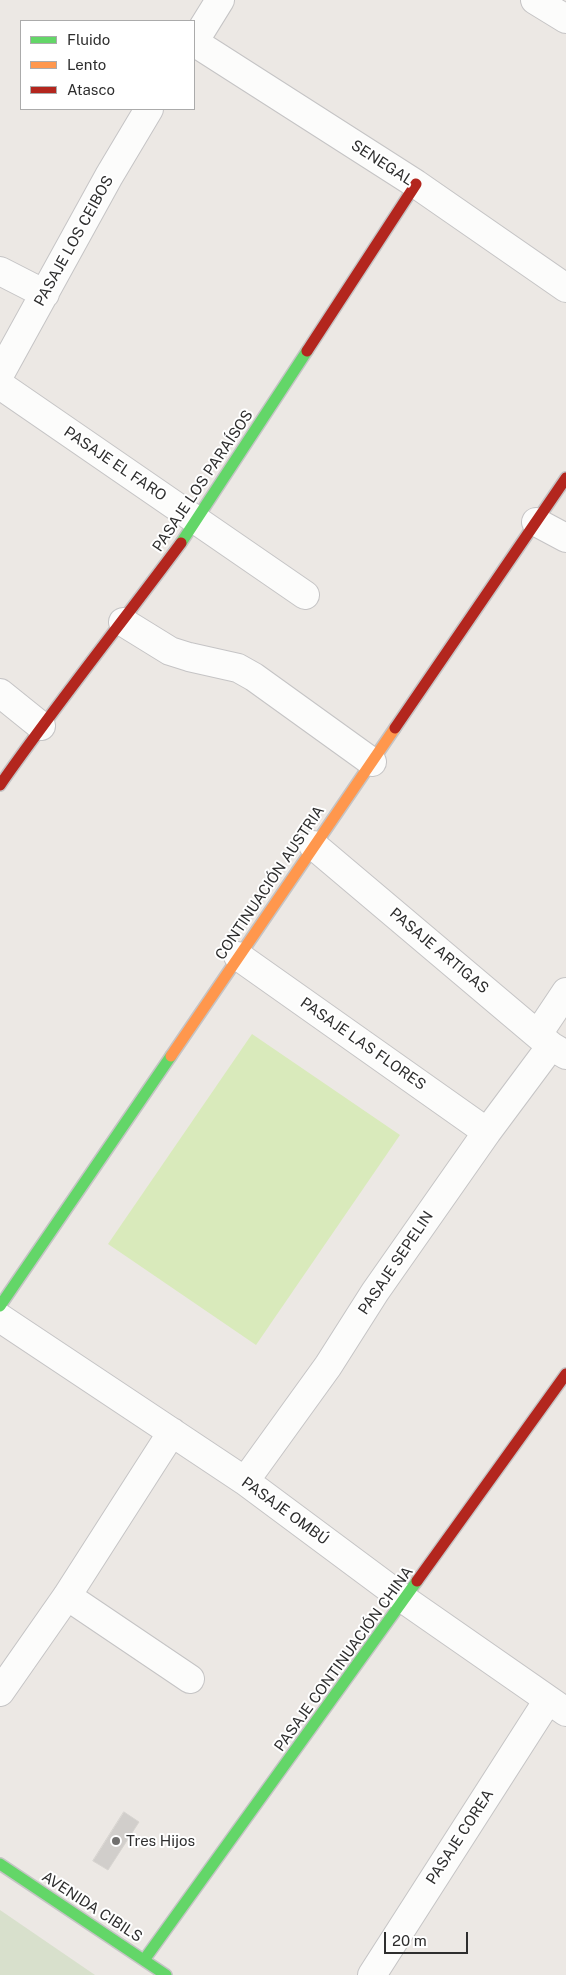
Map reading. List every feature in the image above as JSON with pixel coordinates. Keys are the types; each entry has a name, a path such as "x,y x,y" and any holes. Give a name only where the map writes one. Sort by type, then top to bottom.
{"street":[{"path":"195,40 220,0"},
{"path":"535,0 566,19"},
{"name":"SENEGAL","path":"195,43 416,184 566,288"},
{"name":"PASAJE LOS CEIBOS","path":"0,374 109,176 148,110"},
{"name":"PASAJE LOS PARAÍSOS","path":"0,785 41,726 123,622 197,520 416,184"},
{"path":"0,271 45,294"},
{"name":"PASAJE EL FARO","path":"0,385 305,595"},
{"name":"CONTINUACIÓN AUSTRIA","path":"0,1306 566,478"},
{"path":"536,522 566,538"},
{"path":"123,622 170,651 189,658 238,668 275,691 372,762"},
{"path":"0,693 41,726"},
{"name":"PASAJE ARTIGAS","path":"314,845 551,1045"},
{"name":"PASAJE LAS FLORES","path":"238,956 487,1132"},
{"name":"PASAJE SEPELIN","path":"245,1482 328,1366 375,1292 487,1132 551,1045 566,992"},
{"name":"PASAJE OMBÚ","path":"0,1318 245,1482 405,1600 557,1706"},
{"name":"PASAJE CONTINUACIÓN CHINA","path":"144,1960 566,1374"},
{"path":"0,1692 67,1596 172,1432"},
{"path":"67,1596 190,1679"},
{"name":"PASAJE COREA","path":"372,1975 557,1706"},
{"name":"AVENIDA CIBILS","path":"0,1864 166,1975"}],"green space":[{"path":"252,1034 400,1135 256,1345 108,1244"},
{"path":"0,1910 95,1975 0,1975"}],"building":[{"name":"Tres Hijos","path":"124,1812 139,1822 108,1870 93,1861"}],"traffic: fast":[{"path":"181,543 307,351"},
{"path":"0,1306 171,1056"},
{"path":"144,1960 417,1581"},
{"path":"0,1864 166,1975"}],"traffic: slow":[{"path":"171,1056 395,728"}],"traffic: jam":[{"path":"307,351 416,184"},
{"path":"395,728 566,478"},
{"path":"0,785 181,543"},
{"path":"417,1581 566,1374"}],"place":[{"name":"Tres Hijos","path":"116,1841"}]}
